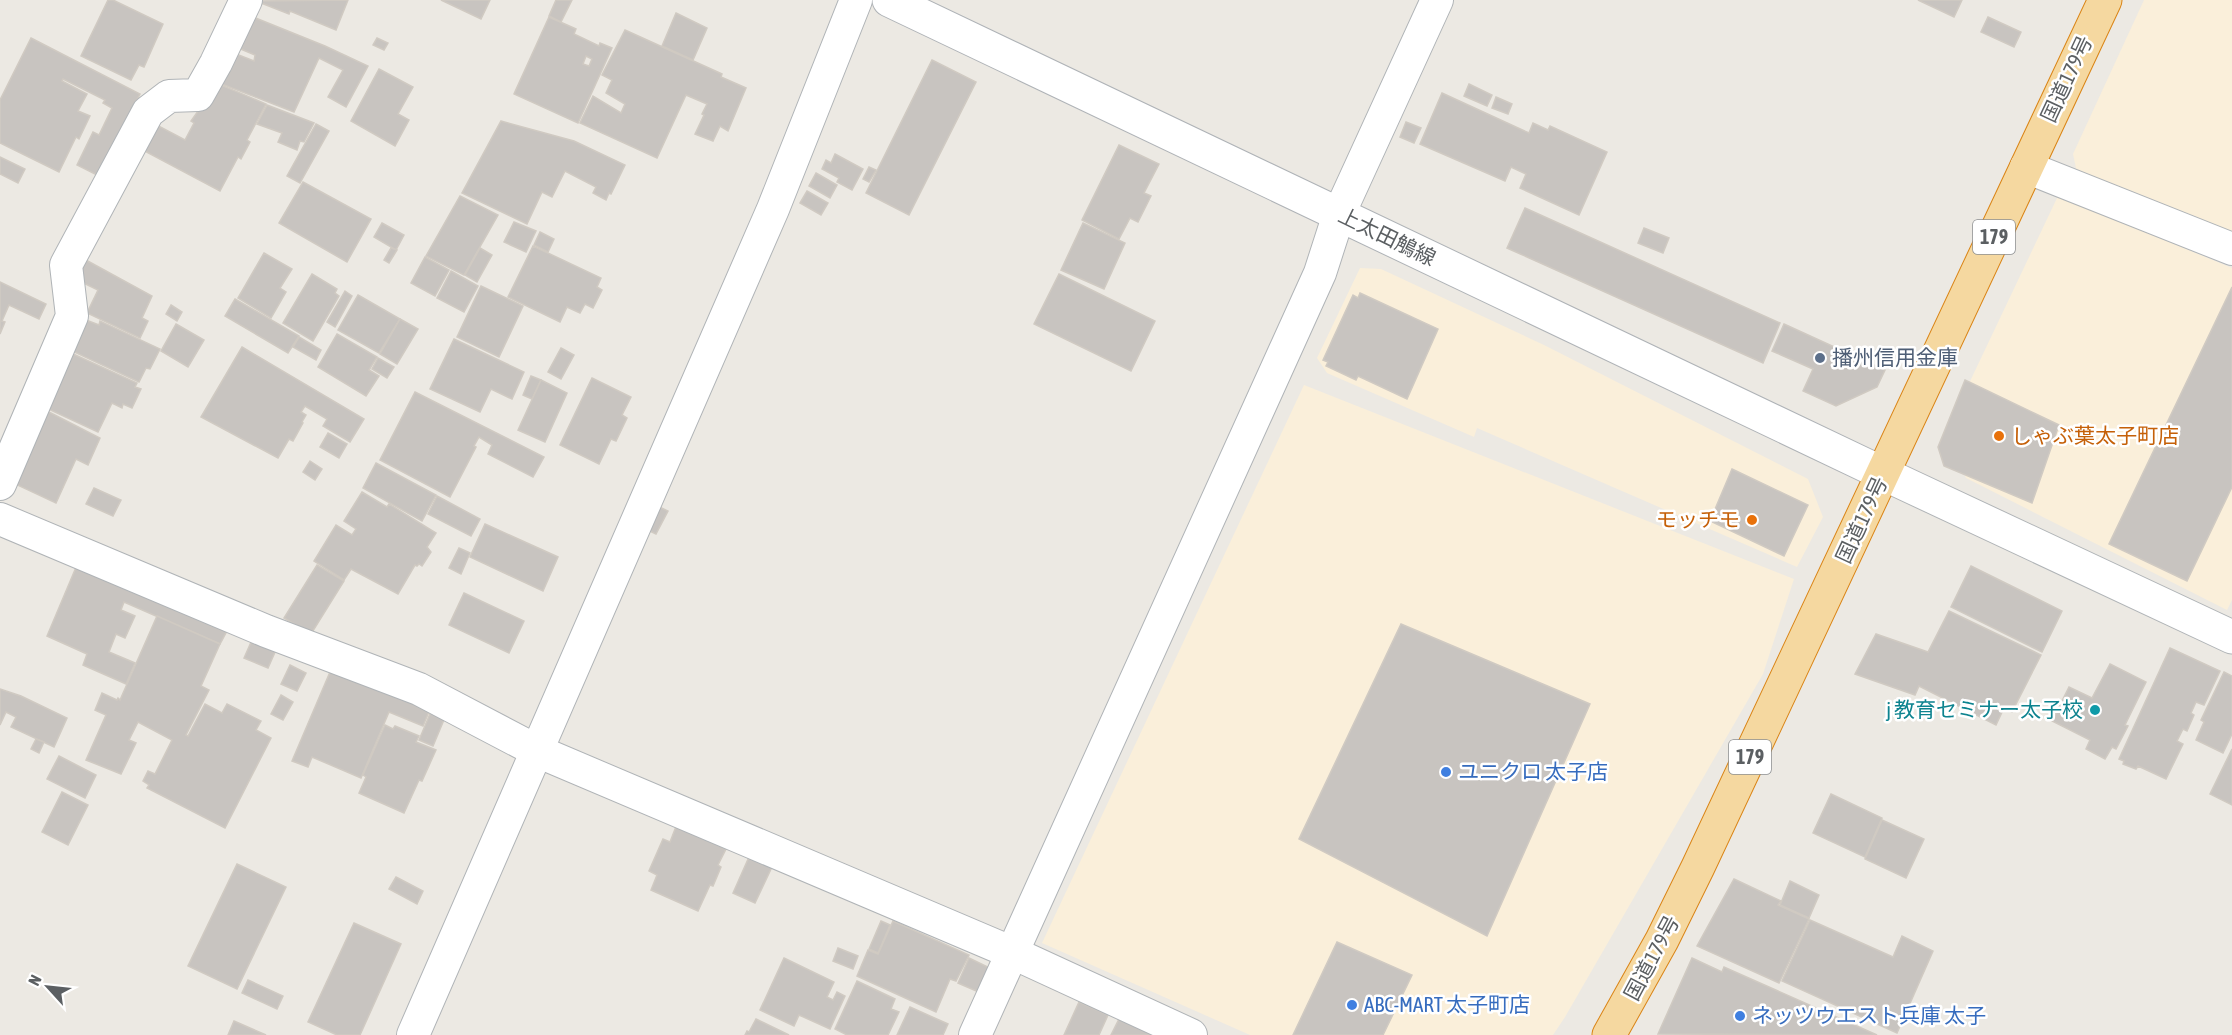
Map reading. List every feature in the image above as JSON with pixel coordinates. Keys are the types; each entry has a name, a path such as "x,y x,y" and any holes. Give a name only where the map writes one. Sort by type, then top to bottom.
{"highway":[{"name":"国道179号","path":"1609,1035 1683,898 2105,0"}],"main road":[{"name":"上太田鵤線","path":"889,0 1884,474 2232,637"}],"street":[{"path":"413,1035 768,220 856,0"},
{"path":"975,1035 1320,273 1339,214 1437,0"},
{"path":"0,484 72,316 66,265 148,112 169,96 198,95 243,1"},
{"path":"2026,167 2232,249"},
{"path":"0,519 266,631 419,689 537,751 1012,953 1191,1035"}],"shaded area":[{"path":"2144,0 2232,0 2232,240 2077,173 2073,154"},
{"path":"2058,196 2232,268 2232,600 2227,610 1966,478 1945,434"},
{"path":"1360,268 1381,269 1544,345 1808,479 1823,517 1797,567 1477,428 1474,437 1327,373 1317,358"},
{"path":"1304,385 1794,579 1763,674 1553,1035 1250,1035 1042,943"}],"building":[{"path":"108,0 113,0 163,24 144,67 139,65 131,80 81,56"},
{"path":"348,0 336,30 290,11 289,14 256,1"},
{"path":"441,0 490,0 481,19"},
{"path":"556,0 572,0 561,22 549,16"},
{"path":"1918,0 1962,0 1954,17"},
{"path":"676,13 707,28 693,60 662,46"},
{"path":"248,15 368,66 346,107 328,97 343,70 319,58 294,112 219,83 231,52 254,61 255,55 236,47"},
{"path":"549,17 576,29 574,34 599,46 600,43 612,48 578,123 514,94","holes":["586,56 592,59 589,66 583,64"]},
{"path":"1988,17 2021,32 2014,47 1981,32"},
{"path":"625,30 722,74 721,77 746,88 728,131 720,126 713,141 695,134 707,104 686,95 657,158 580,123 593,96 621,113 625,104 606,93 612,80 602,75"},
{"path":"31,38 140,94 97,175 77,165 93,132 99,135 112,108 103,103 105,100 63,79 62,81 87,94 78,111 90,116 79,139 76,137 59,172 0,143 0,100"},
{"path":"377,38 388,43 384,50 373,45"},
{"path":"932,60 976,82 909,215 866,193"},
{"path":"379,69 413,87 398,114 409,120 395,146 351,121"},
{"path":"1469,84 1492,95 1487,106 1464,96"},
{"path":"221,85 266,104 247,140 250,142 241,159 238,157 220,191 137,147 151,122 185,140 194,123 191,121 208,97"},
{"path":"1442,93 1529,133 1533,123 1548,130 1550,126 1607,152 1579,215 1520,188 1526,174 1511,167 1505,181 1420,144"},
{"path":"1496,97 1512,104 1508,114 1492,108"},
{"path":"267,105 314,123 304,142 300,141 297,150 278,142 282,133 257,124"},
{"path":"501,121 574,141 625,165 611,194 609,193 606,200 593,193 596,187 565,171 552,197 542,192 527,224 462,193"},
{"path":"1406,122 1421,128 1414,143 1400,137"},
{"path":"316,124 329,131 300,183 287,176"},
{"path":"1119,145 1159,164 1144,193 1151,196 1138,222 1130,218 1119,239 1082,220"},
{"path":"835,154 863,169 852,190 837,182 839,178 822,169 826,160 831,163"},
{"path":"0,157 25,169 18,183 0,174"},
{"path":"869,167 876,170 869,182 863,179"},
{"path":"816,173 837,185 830,198 809,186"},
{"path":"303,182 371,219 347,262 279,223"},
{"path":"807,191 828,203 821,215 800,203"},
{"path":"460,196 498,215 464,275 426,256"},
{"path":"1525,208 1780,323 1763,363 1507,248"},
{"path":"514,222 536,231 526,252 504,242"},
{"path":"382,223 404,235 396,250 374,237"},
{"path":"1083,223 1125,243 1104,289 1061,270"},
{"path":"1644,228 1669,238 1663,253 1638,243"},
{"path":"540,232 554,239 548,252 534,245"},
{"path":"533,246 601,278 597,287 602,290 593,308 585,304 580,313 567,307 560,322 508,297"},
{"path":"391,248 397,250 389,263 384,260"},
{"path":"480,248 492,255 477,282 465,275"},
{"path":"264,253 292,269 280,288 286,292 271,318 238,298"},
{"path":"425,257 449,270 435,296 411,283"},
{"path":"84,259 152,296 142,318 148,321 140,338 87,313 98,290 75,279"},
{"path":"451,271 478,286 464,312 437,298"},
{"path":"312,274 337,289 335,293 339,296 313,341 283,323"},
{"path":"1059,274 1155,321 1131,371 1034,324"},
{"path":"0,282 46,304 39,319 9,305 2,321 5,322 0,334"},
{"path":"481,286 523,306 499,357 457,337"},
{"path":"2232,287 2232,487 2187,581 2109,544"},
{"path":"345,291 352,296 335,327 327,322"},
{"path":"1360,293 1438,329 1407,399 1358,376 1356,380 1326,366 1328,362 1323,360 1353,295 1358,298"},
{"path":"358,295 400,319 379,353 338,330"},
{"path":"235,299 299,336 288,353 225,316"},
{"path":"171,305 182,312 177,321 166,314"},
{"path":"400,319 418,329 397,364 380,354"},
{"path":"86,320 99,325 100,321 160,349 150,369 146,368 139,382 72,351"},
{"path":"176,324 204,340 188,367 161,351"},
{"path":"1784,324 1885,370 1877,387 1836,406 1803,391 1813,369 1772,351"},
{"path":"337,334 377,357 369,370 379,376 366,396 318,367"},
{"path":"299,337 321,350 316,360 293,347"},
{"path":"454,339 524,372 512,399 491,389 480,412 430,389"},
{"path":"242,347 364,419 350,442 323,426 327,419 305,406 301,412 306,415 303,423 293,441 289,439 278,458 201,417"},
{"path":"561,348 574,355 561,379 548,372"},
{"path":"71,353 137,383 135,387 141,389 132,408 123,404 122,408 112,403 98,432 46,408"},
{"path":"378,358 394,367 387,378 372,369"},
{"path":"531,376 541,380 532,399 523,395"},
{"path":"592,378 631,397 622,415 627,418 616,441 611,439 599,464 560,445"},
{"path":"541,380 567,393 545,442 518,430"},
{"name":"しゃぶ葉太子町店","path":"1965,380 2059,425 2032,503 1944,466 1938,447"},
{"path":"415,392 544,457 533,477 488,454 492,445 479,437 450,497 380,460"},
{"path":"45,410 100,438 88,465 76,459 56,503 11,482"},
{"path":"328,433 347,444 339,458 320,447"},
{"path":"310,461 322,469 315,480 303,472"},
{"path":"376,463 436,495 422,521 363,488"},
{"path":"1732,469 1808,505 1784,556 1710,521"},
{"path":"94,488 121,500 113,516 86,504"},
{"path":"362,492 387,507 389,504 436,533 427,547 431,552 422,566 415,565 398,594 351,569 344,580 314,561 336,525 352,535 356,529 344,521"},
{"path":"437,496 480,519 471,536 428,514"},
{"path":"655,505 668,511 656,534 643,528"},
{"path":"485,524 558,557 543,591 470,557"},
{"path":"459,548 470,553 461,574 449,568"},
{"path":"77,565 228,629 220,644 124,602 121,610 135,616 125,638 116,634 109,652 135,663 126,684 83,665 87,654 47,636"},
{"path":"317,565 344,581 311,634 284,618"},
{"path":"1971,566 2062,611 2042,652 1951,607"},
{"path":"464,593 524,621 509,653 449,625"},
{"path":"1949,611 2041,655 2012,712 2004,708 1996,725 1919,686 1915,695 1855,674 1876,634 1928,652"},
{"path":"157,616 220,644 201,686 209,690 186,735 188,736 205,704 222,713 227,704 261,721 256,730 271,738 225,828 147,788 149,785 143,781 148,771 155,774 172,740 138,722 129,740 136,743 121,774 86,760 106,715 95,710 102,693 120,700"},
{"name":"ユニクロ 太子店","path":"1401,624 1590,704 1487,936 1299,839"},
{"path":"252,640 276,650 268,668 244,658"},
{"path":"2170,648 2220,671 2204,705 2196,702 2191,713 2194,715 2187,731 2183,729 2177,741 2183,744 2166,779 2138,766 2136,769 2123,764 2124,761 2119,759"},
{"name":"j 教育セミナー太子校","path":"2110,664 2146,682 2116,749 2112,747 2105,759 2086,749 2090,740 2052,721 2069,687 2092,698"},
{"path":"290,665 306,673 297,691 281,684"},
{"path":"333,665 431,707 423,726 389,712 361,778 312,757 308,767 292,761"},
{"path":"2224,672 2232,676 2232,734 2223,753 2196,740 2204,722 2201,720"},
{"path":"0,689 21,696 67,718 54,747 11,727 16,717 6,712 0,725"},
{"path":"281,695 293,702 283,720 271,714"},
{"path":"432,709 446,715 433,746 419,740"},
{"path":"385,725 393,729 395,726 419,736 416,742 436,750 404,813 359,793 366,777 363,775"},
{"path":"36,739 44,742 39,753 31,749"},
{"path":"2232,749 2232,805 2210,794"},
{"path":"59,756 96,775 85,798 47,779"},
{"path":"62,792 88,805 68,845 42,832"},
{"path":"1831,794 1882,818 1865,857 1813,833"},
{"path":"1882,820 1924,839 1906,878 1865,859"},
{"path":"677,824 723,844 722,847 726,849 718,865 721,867 713,886 710,885 698,911 651,890 657,875 649,871 663,839 670,842"},
{"path":"749,857 772,867 755,903 733,893"},
{"path":"237,864 286,887 237,989 188,966"},
{"path":"396,877 423,891 417,904 389,889"},
{"path":"1734,879 1781,901 1778,905 1809,919 1779,983 1697,946"},
{"path":"1790,881 1819,895 1809,918 1780,905"},
{"path":"1810,920 1893,957 1902,936 1933,951 1897,1033 1782,981"},
{"path":"881,921 890,925 878,953 869,949"},
{"path":"893,921 969,955 956,981 950,979 936,1012 857,976 868,950 878,954"},
{"path":"354,923 401,944 360,1035 337,1035 308,1022"},
{"name":"ABC-MART 太子町店","path":"1337,942 1412,975 1383,1035 1293,1035"},
{"path":"838,948 858,956 853,969 833,961"},
{"path":"784,958 834,982 827,997 833,1000 837,992 845,996 830,1029 799,1015 794,1026 760,1010"},
{"path":"969,958 992,969 981,993 958,983"},
{"path":"1692,958 1722,972 1724,967 1877,1035 1658,1034"},
{"path":"248,980 283,996 277,1009 242,993"},
{"path":"857,981 895,999 891,1009 899,1012 888,1035 847,1035 835,1029"},
{"path":"1079,1002 1108,1015 1099,1035 1064,1035"},
{"path":"910,1007 948,1024 943,1035 897,1035"},
{"path":"756,1019 789,1035 745,1035"},
{"path":"1119,1019 1154,1035 1111,1035"},
{"path":"234,1021 266,1035 228,1035"}],"place":[{"name":"播州信用金庫","path":"1820,358"},
{"name":"しゃぶ葉太子町店","path":"1999,436"},
{"name":"モッチモ","path":"1752,520"},
{"name":"j 教育セミナー太子校","path":"2095,710"},
{"name":"ユニクロ 太子店","path":"1446,772"},
{"name":"ABC-MART 太子町店","path":"1352,1005"},
{"name":"ネッツウエスト兵庫 太子","path":"1740,1016"}]}
